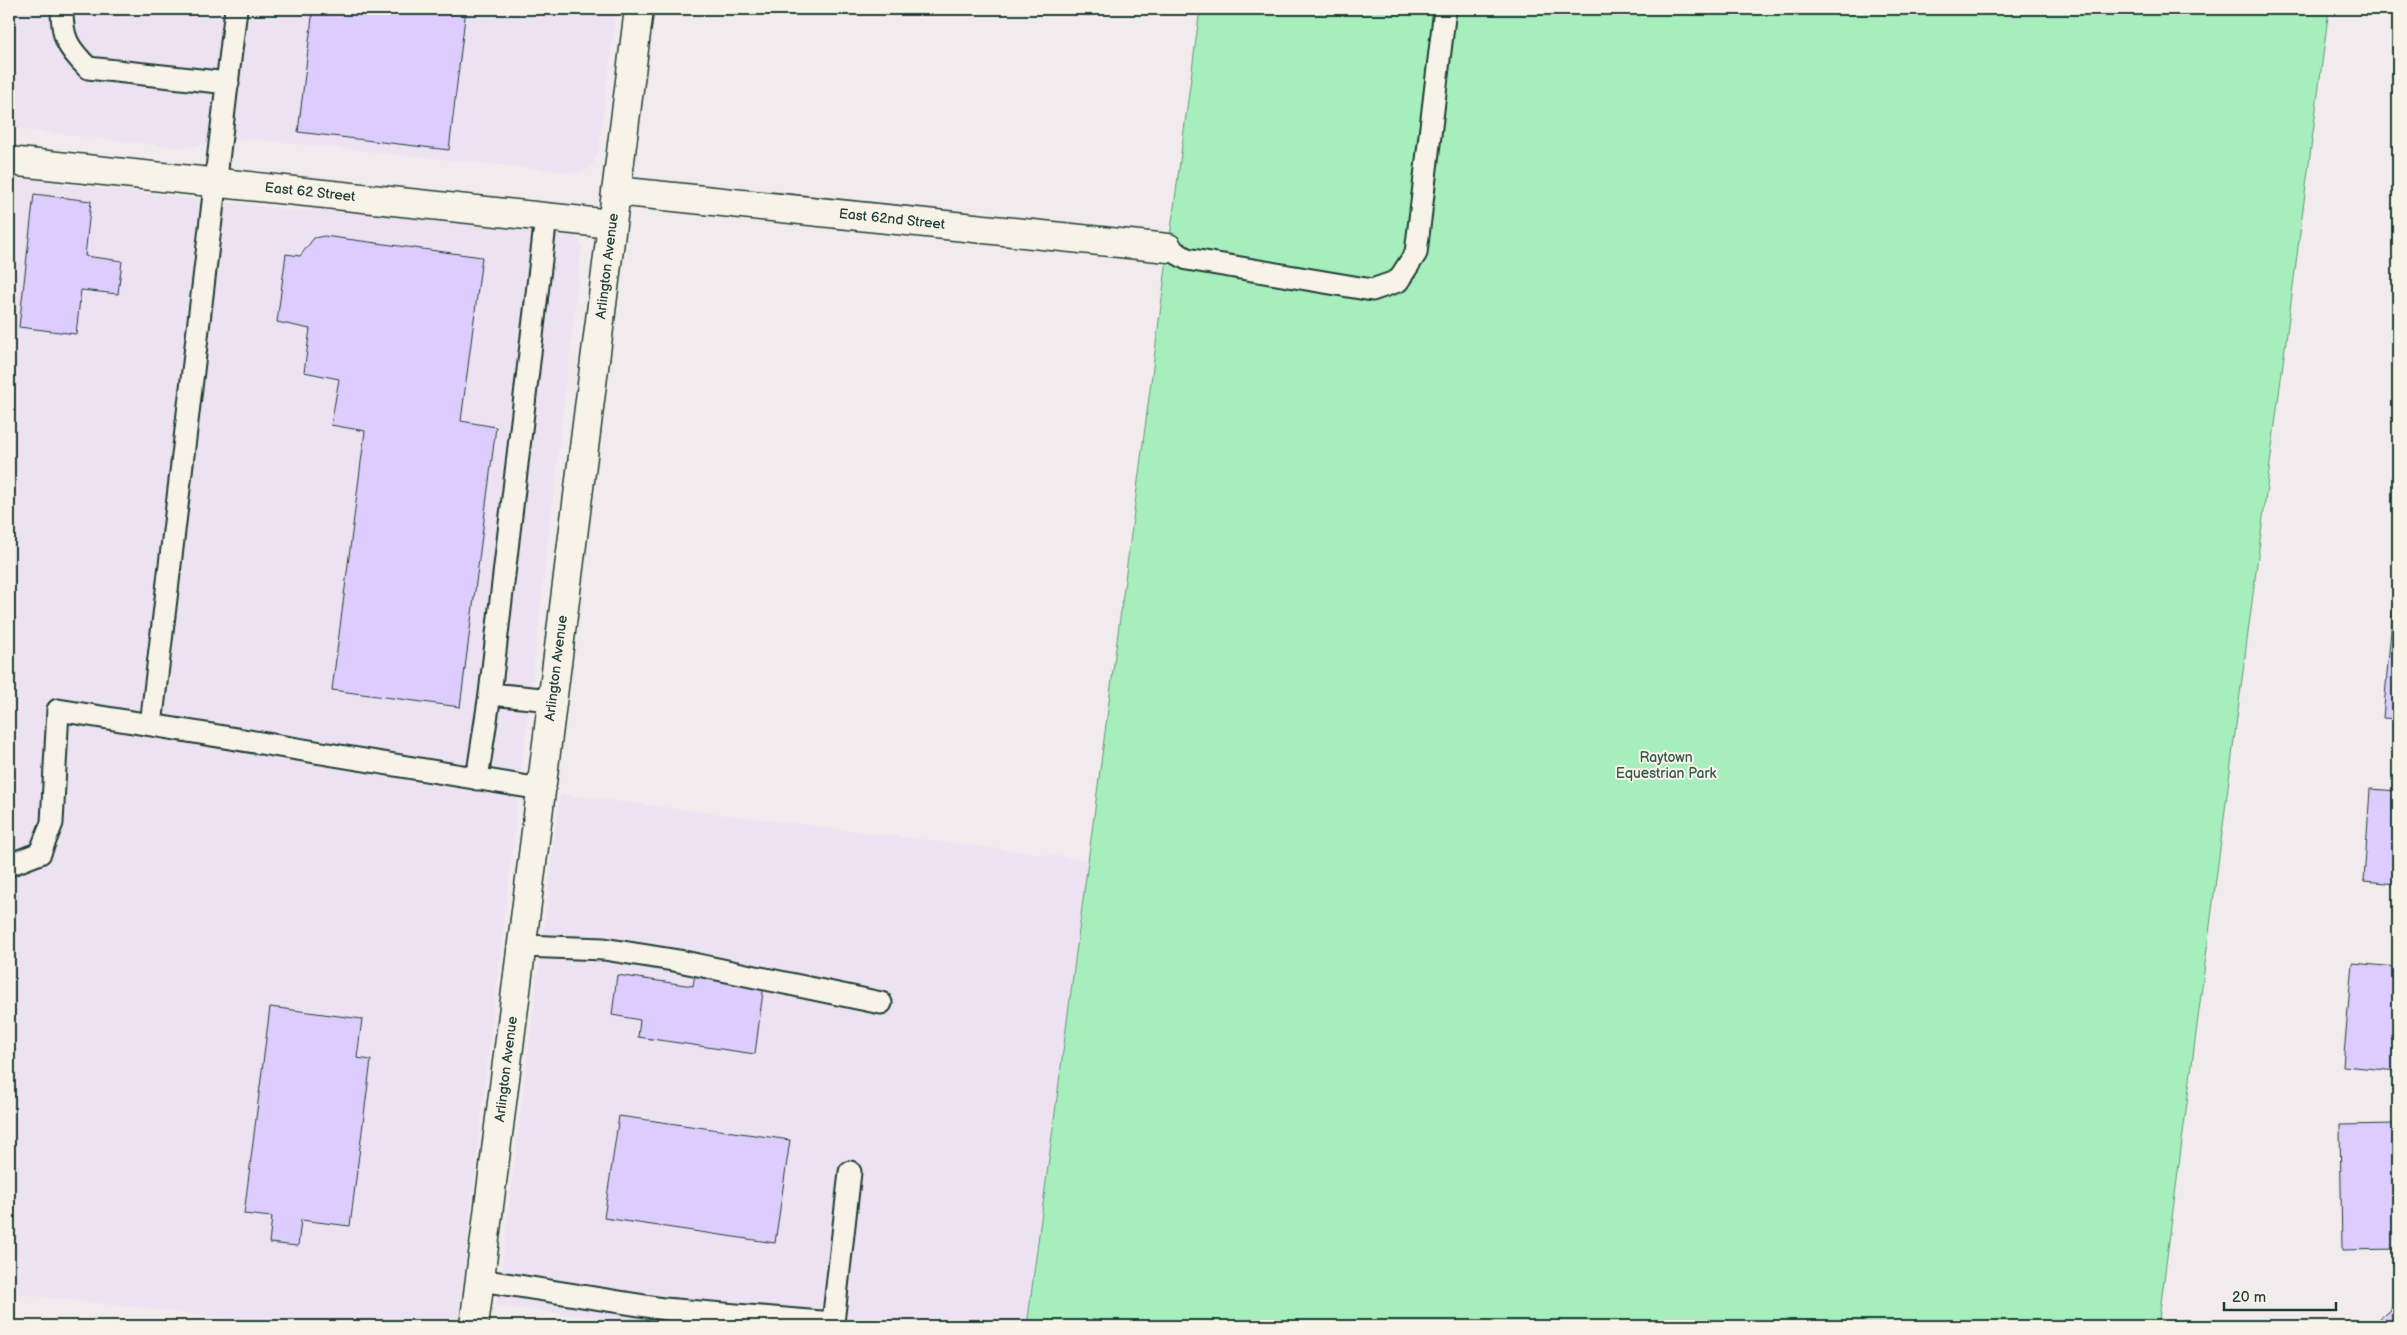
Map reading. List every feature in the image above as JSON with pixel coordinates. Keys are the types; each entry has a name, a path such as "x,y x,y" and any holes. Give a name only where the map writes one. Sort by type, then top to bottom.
{"street":[{"name":"Arlington Avenue","path":"474,1326 639,9"},
{"name":"East 62 Street","path":"9,161 612,224"},
{"name":"East 62nd Street","path":"616,191 1168,248"}],"lane":[{"path":"62,9 62,32 73,53 88,68 228,83"},
{"path":"151,725 217,183 236,9"},
{"path":"1168,248 1187,259 1372,290 1398,281 1416,253 1445,9"},
{"path":"477,779 490,694 546,216"},
{"path":"490,694 552,700"},
{"path":"9,865 40,853 52,823 58,710 541,790"},
{"path":"522,946 604,949 679,960 881,1003"},
{"path":"480,1280 664,1308 833,1323 850,1172"}],"shaded area":[{"path":"9,9 616,9 599,150 592,165 585,171 576,173 250,139 182,148 9,128"},
{"path":"9,178 299,211 341,206 571,233 579,238 582,248 457,1326 295,1326 9,1293"},
{"path":"560,794 1088,860 1027,1326 661,1326 497,1306"}],"green space":[{"name":"Raytown Equestrian Park","path":"1200,9 2329,9 2158,1326 1027,1326"}],"building":[{"path":"313,9 466,9 449,150 298,132"},
{"path":"34,194 91,201 85,256 122,261 118,294 81,290 76,334 19,327"},
{"path":"324,236 482,257 461,421 496,427 460,707 332,690 365,431 331,425 339,379 304,372 310,329 277,322 286,254 300,256 314,238"},
{"path":"2394,597 2398,597 2398,719 2383,718"},
{"path":"2370,789 2398,791 2398,884 2364,881"},
{"path":"2352,963 2398,967 2398,1071 2343,1066"},
{"path":"695,974 764,984 755,1054 638,1037 640,1020 612,1015 617,975 693,986"},
{"path":"270,1007 362,1019 357,1058 371,1060 350,1226 301,1220 298,1246 269,1243 272,1217 244,1214"},
{"path":"619,1116 790,1140 775,1243 604,1218"},
{"path":"2396,1124 2398,1249 2342,1250 2340,1125"},
{"path":"2398,1303 2398,1326 2371,1326"}]}
